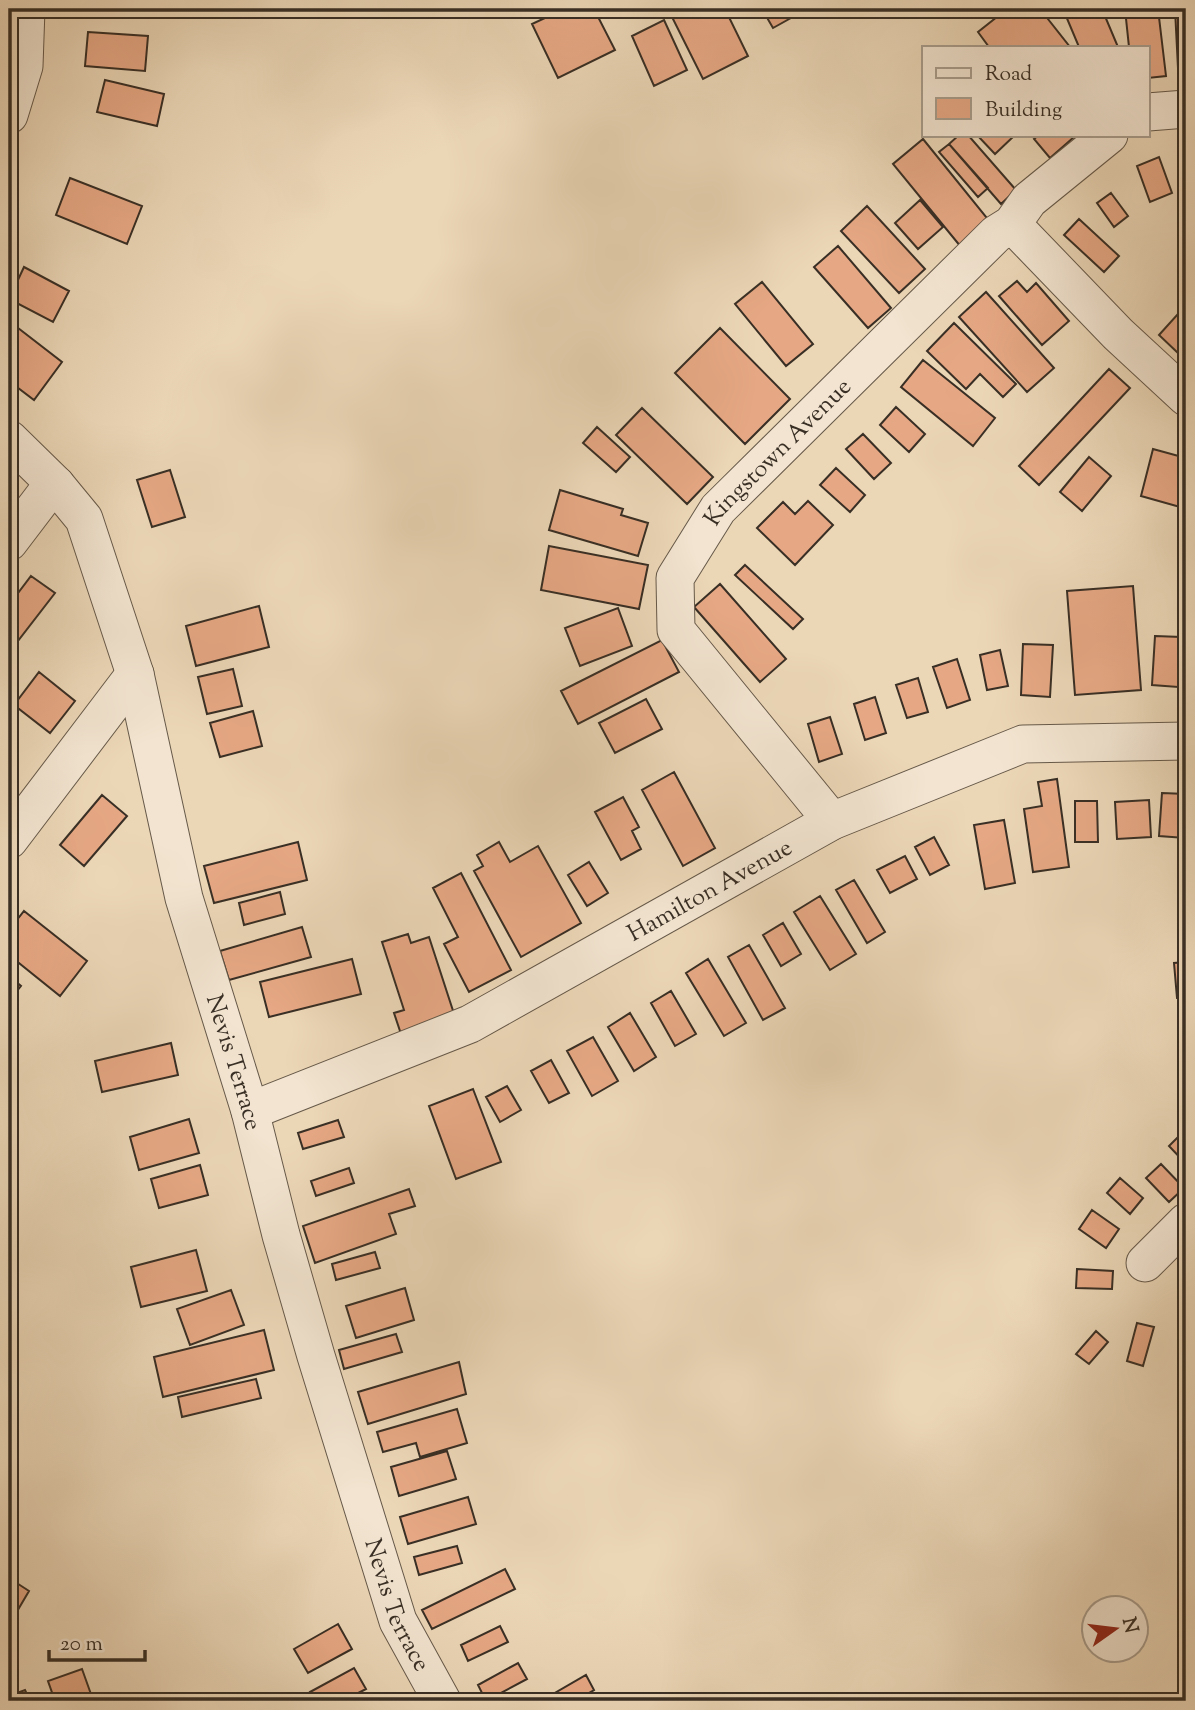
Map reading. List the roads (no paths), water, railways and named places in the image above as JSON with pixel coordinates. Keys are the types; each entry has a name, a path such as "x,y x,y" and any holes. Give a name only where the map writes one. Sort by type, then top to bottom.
{"street":[{"path":"9,115 24,66 26,9"},
{"path":"1150,112 1186,109"},
{"name":"Kingstown Avenue","path":"832,821 676,630 675,578 718,509 996,234 1012,224 1029,200 1108,136"},
{"path":"1012,224 1118,334 1186,397"},
{"name":"Nevis Terrace","path":"9,439 56,485 84,519 135,674 184,898 250,1111 316,1356 398,1620 442,1701"},
{"path":"9,542 44,496 56,485"},
{"path":"9,840 135,674"},
{"name":"Hamilton Avenue","path":"250,1111 470,1024 832,821 1023,744 1186,741"},
{"path":"1145,1263 1186,1222"}]}
